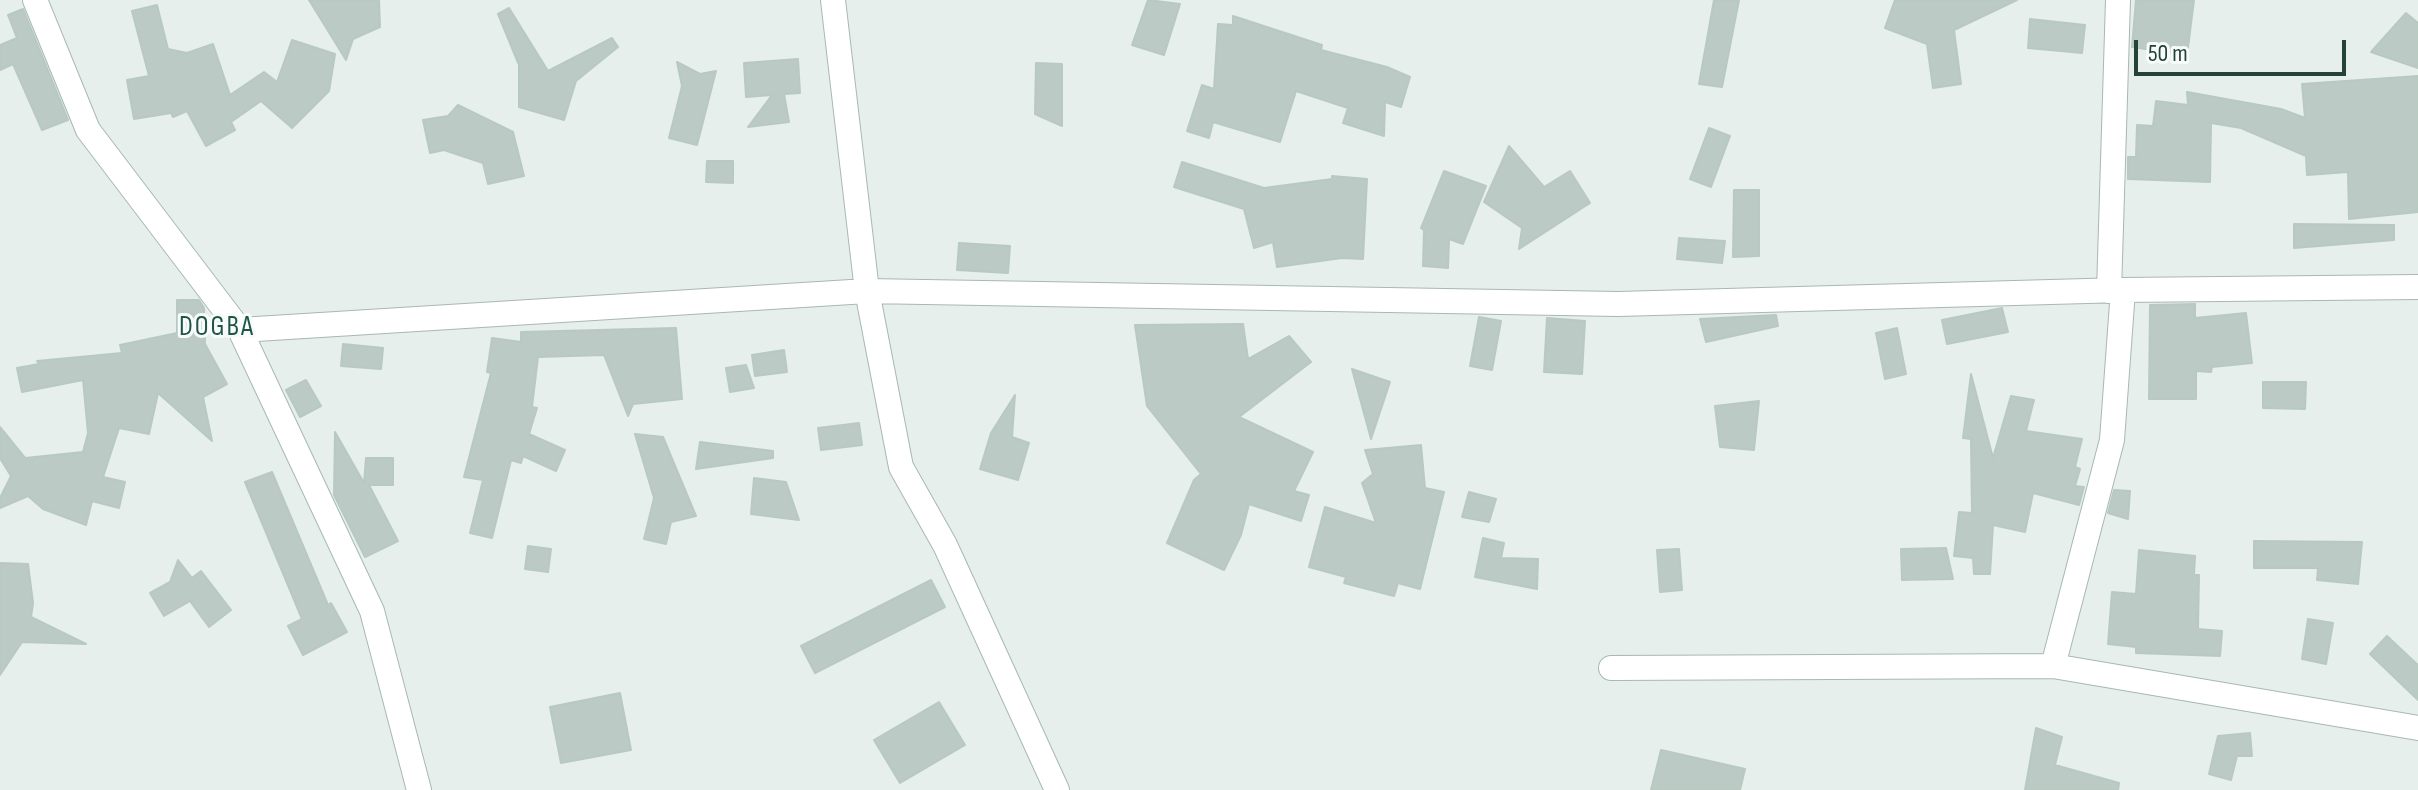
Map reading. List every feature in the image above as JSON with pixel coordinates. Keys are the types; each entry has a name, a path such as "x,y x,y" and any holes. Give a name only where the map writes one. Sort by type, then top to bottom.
{"street":[{"path":"35,0 88,130 240,330 372,611 419,790"},
{"path":"833,0 867,291 901,467 945,545 1057,790"},
{"path":"2053,666 2112,440 2118,0"},
{"path":"240,330 867,291 1618,304 2116,290 2418,287"},
{"path":"1611,668 2053,666 2418,728"}],"building":[{"path":"309,0 379,0 380,27 353,39 346,60"},
{"path":"1148,0 1180,4 1164,55 1132,45"},
{"path":"1714,0 1739,0 1722,87 1699,84"},
{"path":"1895,0 2017,0 1954,30 1961,84 1933,88 1927,44 1885,28"},
{"path":"2136,0 2194,0 2187,55 2132,47"},
{"path":"157,5 168,49 187,53 213,44 230,95 264,72 277,82 292,40 335,54 329,91 292,128 261,101 231,122 235,130 206,146 187,111 173,117 171,113 134,119 127,80 149,76 132,11"},
{"path":"509,8 548,71 612,38 618,47 576,81 564,120 519,107 519,65 498,14"},
{"path":"23,9 68,120 42,130 13,64 0,70 0,45 17,38 8,15"},
{"path":"2406,13 2418,23 2418,68 2371,52"},
{"path":"1233,16 1322,45 1321,50 1387,67 1410,77 1401,107 1385,102 1384,136 1343,123 1348,108 1296,91 1280,142 1213,122 1209,138 1187,131 1202,85 1214,89 1218,24 1233,25"},
{"path":"2030,19 2085,25 2082,53 2028,48"},
{"path":"798,59 800,93 784,94 789,122 748,127 772,95 746,97 744,63"},
{"path":"677,62 700,74 716,71 697,145 669,138 682,86"},
{"path":"1036,63 1062,64 1062,126 1035,114"},
{"path":"2418,76 2418,212 2349,219 2348,172 2307,175 2306,156 2241,128 2211,123 2210,182 2128,179 2128,157 2136,157 2137,125 2153,126 2156,101 2188,105 2187,92 2281,109 2305,118 2302,84"},
{"path":"458,105 513,132 524,176 488,184 483,163 444,150 430,153 423,120 448,116"},
{"path":"1709,128 1730,136 1711,187 1690,179"},
{"path":"1509,146 1544,187 1570,171 1590,203 1519,249 1522,228 1484,202"},
{"path":"707,161 733,161 733,183 706,182"},
{"path":"1182,162 1264,188 1332,179 1332,176 1367,179 1363,259 1342,258 1277,267 1273,242 1254,248 1244,209 1174,187"},
{"path":"1444,171 1486,186 1463,244 1449,239 1448,268 1423,266 1424,230 1421,228"},
{"path":"1734,190 1759,190 1759,256 1733,257"},
{"path":"2294,224 2394,225 2394,240 2294,248"},
{"path":"1679,238 1725,241 1722,263 1677,259"},
{"path":"959,243 1010,246 1008,273 957,270"},
{"path":"177,300 199,300 204,308 205,344 227,384 203,397 212,441 158,393 149,434 119,428 103,477 125,482 119,508 92,501 86,525 43,509 28,496 0,508 0,498 11,476 0,458 0,427 25,458 83,452 88,433 83,380 22,392 17,368 39,364 37,361 122,353 120,345 177,333"},
{"path":"2195,304 2195,318 2246,313 2252,363 2212,367 2211,372 2196,371 2196,399 2149,399 2150,305"},
{"path":"2002,308 2008,332 1947,344 1942,320"},
{"path":"1776,315 1778,326 1706,342 1700,319"},
{"path":"1479,317 1501,321 1492,370 1470,366"},
{"path":"1547,318 1585,321 1582,374 1544,372"},
{"path":"1243,324 1248,359 1289,336 1311,362 1239,417 1313,452 1294,491 1309,495 1301,521 1249,504 1241,535 1224,570 1167,543 1194,480 1201,474 1147,406 1135,325"},
{"path":"676,328 682,399 633,404 628,416 604,355 538,357 532,407 537,408 529,434 565,450 556,471 523,456 521,463 511,460 492,538 470,533 483,480 464,477 491,373 487,372 492,338 521,342 521,332"},
{"path":"1897,328 1906,374 1885,379 1876,333"},
{"path":"343,344 383,348 381,369 341,366"},
{"path":"784,350 787,372 755,376 752,355"},
{"path":"746,365 754,388 730,392 726,368"},
{"path":"1352,369 1390,382 1371,439"},
{"path":"1971,374 1993,458 2011,396 2034,400 2026,431 2082,439 2075,467 2080,469 2075,486 2084,487 2079,505 2033,493 2025,532 1993,525 1990,574 1974,574 1973,558 1954,556 1959,512 1972,513 1971,439 1963,438"},
{"path":"306,380 321,406 300,417 286,390"},
{"path":"2263,382 2306,382 2305,409 2263,408"},
{"path":"1015,395 1012,437 1029,443 1018,480 980,469 991,433"},
{"path":"1759,401 1754,450 1720,447 1715,406"},
{"path":"859,423 862,445 821,450 818,428"},
{"path":"335,432 364,483 366,458 393,458 393,485 369,485 398,541 365,557 334,495"},
{"path":"635,434 663,437 696,516 671,522 666,544 644,539 654,498"},
{"path":"700,442 773,451 773,458 696,469"},
{"path":"1421,445 1425,488 1444,492 1420,589 1398,583 1394,596 1344,583 1346,577 1309,567 1325,507 1376,523 1362,483 1373,474 1365,450"},
{"path":"272,472 328,605 331,603 347,632 303,655 288,626 302,619 245,482"},
{"path":"754,478 786,482 799,520 751,514"},
{"path":"2114,490 2130,491 2128,519 2108,513"},
{"path":"1469,492 1496,499 1489,522 1462,517"},
{"path":"1483,538 1504,543 1501,558 1538,559 1537,589 1475,577"},
{"path":"2254,541 2362,542 2358,584 2317,580 2318,568 2254,568"},
{"path":"528,546 551,549 548,572 525,569"},
{"path":"1946,548 1953,579 1902,580 1901,549"},
{"path":"1679,549 1682,590 1660,592 1657,550"},
{"path":"2139,550 2195,556 2194,575 2199,575 2198,629 2222,631 2220,656 2136,653 2136,647 2108,644 2112,592 2136,594"},
{"path":"178,560 192,578 201,571 231,610 209,627 190,601 164,616 150,593 170,582"},
{"path":"0,563 28,564 33,603 31,617 86,644 22,642 0,675"},
{"path":"931,580 945,607 815,673 801,646"},
{"path":"2308,619 2333,623 2326,664 2302,659"},
{"path":"2387,636 2418,665 2418,700 2370,654"},
{"path":"620,693 631,750 561,763 550,707"},
{"path":"939,702 965,745 900,783 874,740"},
{"path":"2036,728 2062,737 2055,765 2119,783 2118,790 2025,790"},
{"path":"2250,733 2252,756 2237,756 2231,780 2209,774 2218,736"},
{"path":"1661,750 1745,769 1740,790 1651,790"}],"district":[{"name":"DOGBA","path":"217,328"}]}
